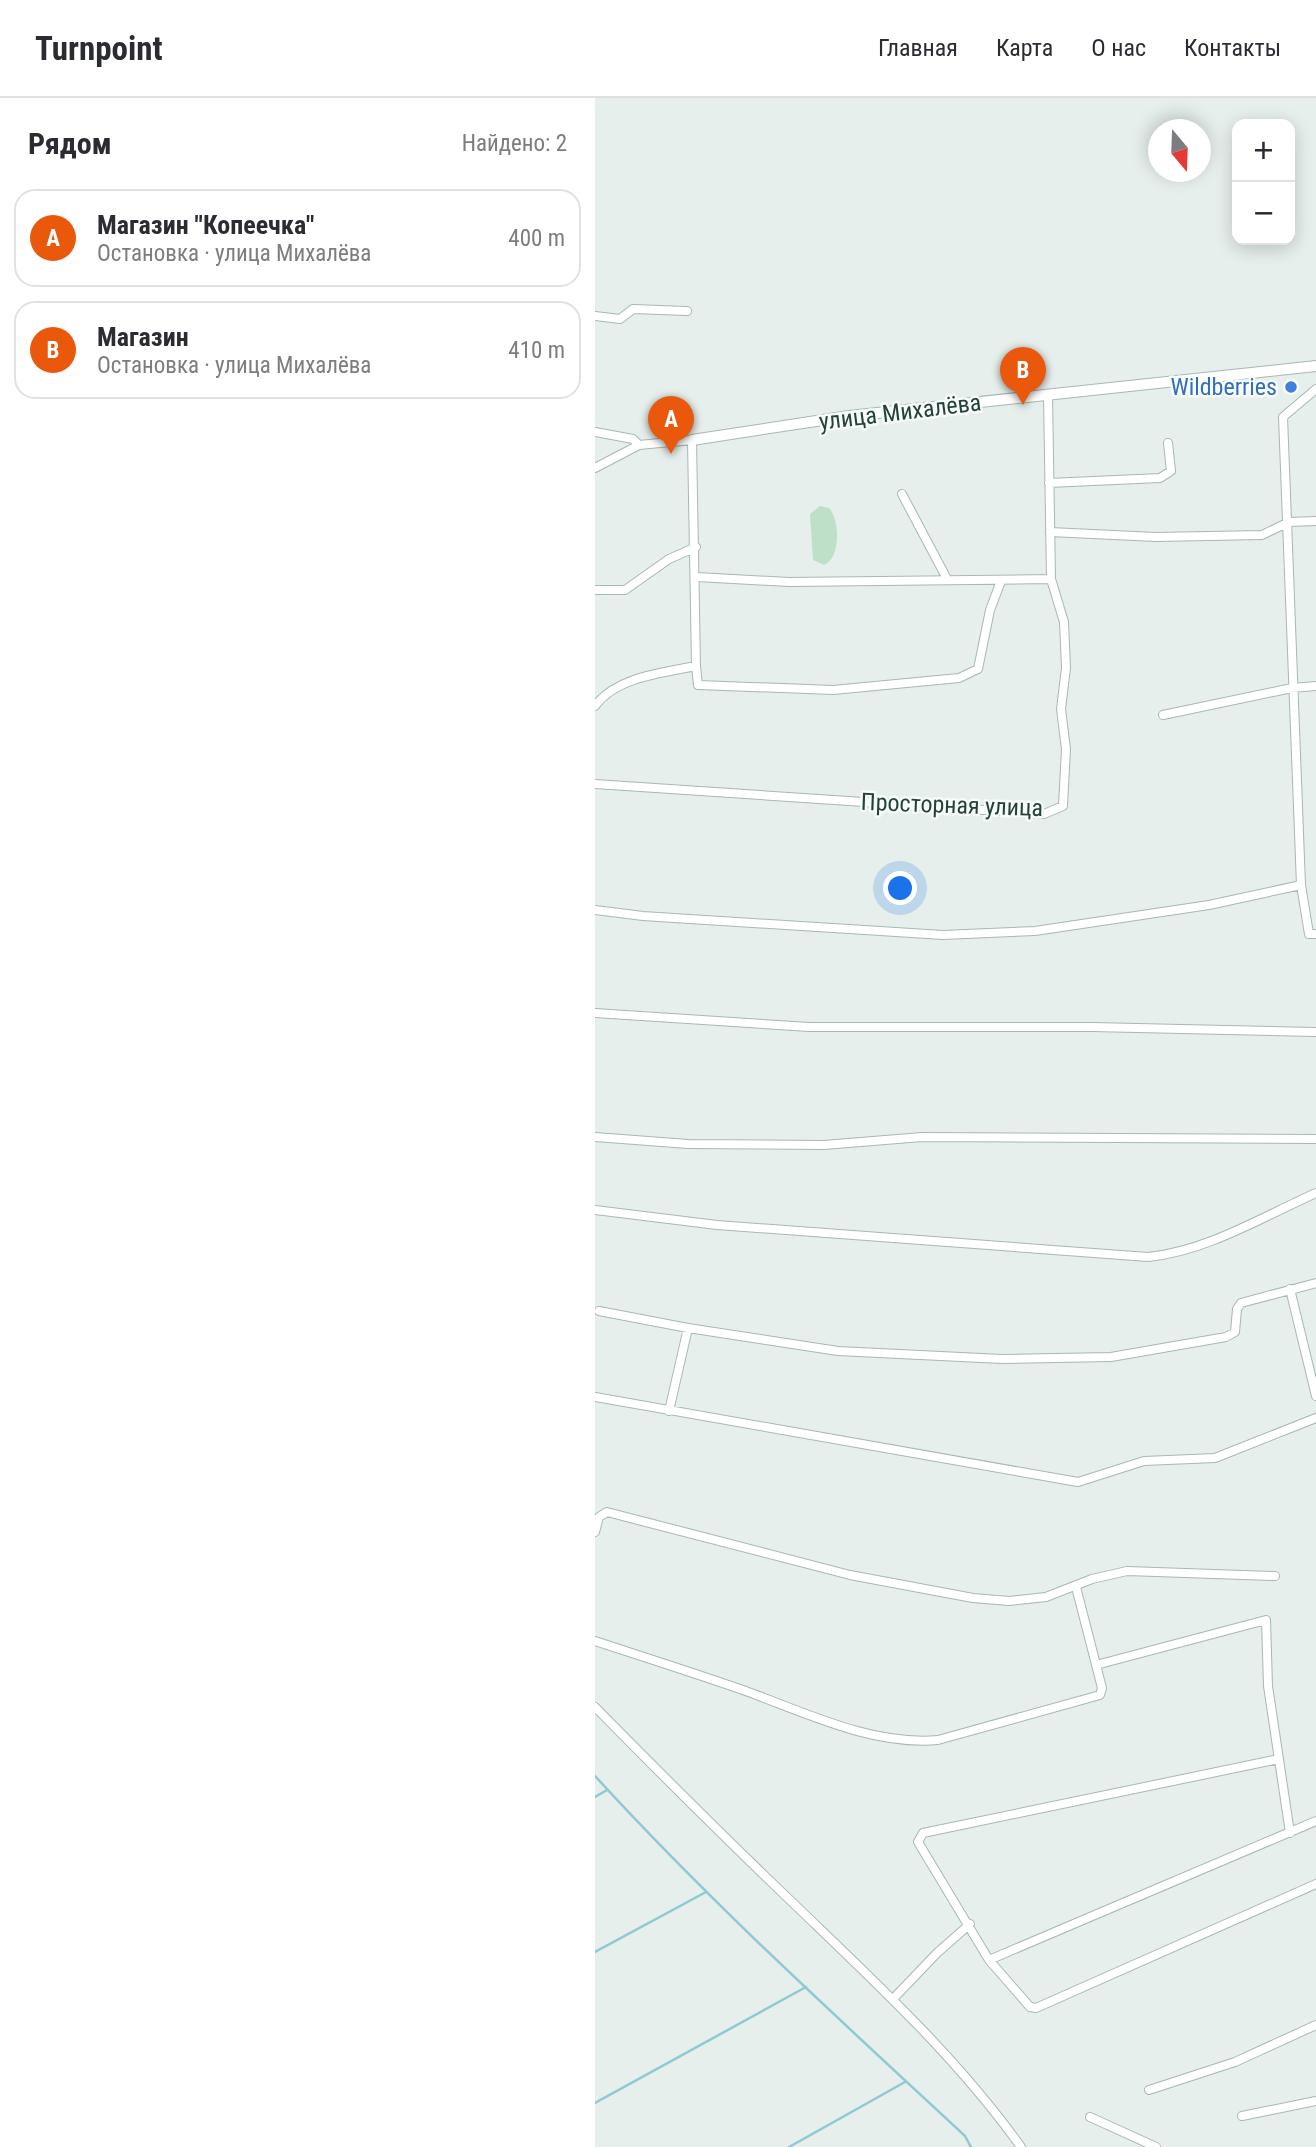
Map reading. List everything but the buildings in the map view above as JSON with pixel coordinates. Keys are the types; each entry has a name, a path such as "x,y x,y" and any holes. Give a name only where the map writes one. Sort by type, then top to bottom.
{"street":[{"path":"595,316 620,319 633,309 687,311"},
{"name":"улица Михалёва","path":"692,440 849,416 1316,366"},
{"path":"1316,389 1283,417 1301,885 1309,934 1316,934"},
{"name":"Просторная улица","path":"595,784 1044,814 1063,806 1066,749 1061,709 1066,668 1064,622 1051,579 1048,395"},
{"path":"595,432 633,439 639,445"},
{"path":"595,468 639,445 692,440 698,685 834,690 959,678 978,669 990,610 1001,581"},
{"path":"1049,483 1160,478 1171,471 1168,443"},
{"path":"902,494 947,579"},
{"path":"1050,532 1156,537 1262,535 1289,523 1316,521"},
{"path":"595,590 625,590 669,559 696,547"},
{"path":"697,578 789,582 1051,579"},
{"path":"595,706 605,692 651,675 696,666"},
{"path":"1163,715 1292,688 1316,686"},
{"path":"595,910 643,916 943,935 1035,931 1209,905 1301,885"},
{"path":"595,1013 809,1027 1091,1027 1316,1032"},
{"path":"595,1137 688,1144 824,1145 922,1137 1316,1139"},
{"path":"595,1210 731,1226 1148,1258 1174,1255 1202,1245 1316,1193"},
{"path":"599,1311 838,1351 1002,1359 1111,1357 1226,1337 1235,1332 1237,1309 1241,1303 1316,1283"},
{"path":"1290,1289 1316,1396"},
{"path":"669,1411 688,1328"},
{"path":"595,1397 1078,1482 1144,1461 1215,1458 1316,1419"},
{"path":"595,1532 599,1517 607,1512 850,1575 973,1598 1009,1601 1046,1597 1126,1571 1275,1576"},
{"path":"595,1641 819,1718 913,1742 983,1729 1100,1695 1102,1688 1097,1665 1076,1587"},
{"path":"1097,1665 1266,1619 1268,1686 1290,1833"},
{"path":"595,1707 720,1834 893,1999 984,2095 1021,2147"},
{"path":"1279,1759 923,1833 918,1842 970,1924 989,1960 1030,2007 1036,2008 1316,1884"},
{"path":"989,1960 1316,1821"},
{"path":"893,1999 937,1953 970,1924"},
{"path":"1149,2090 1235,2062 1316,2025"},
{"path":"1242,2116 1316,2101"},
{"path":"1090,2117 1156,2147"}],"green space":[{"path":"820,506 829,508 837,529 836,547 830,561 824,565 813,560 810,514"}],"waterway":[{"path":"595,1776 730,1915 965,2136 971,2147"},
{"path":"595,1797 607,1790"},
{"path":"595,1952 706,1892"},
{"path":"595,2103 806,1987"},
{"path":"789,2147 905,2082"}],"place":[{"name":"Wildberries","path":"1291,387"},
{"name":"Магазин","path":"1023,405"},
{"name":"Магазин \"Копеечка\"","path":"671,454"}]}
